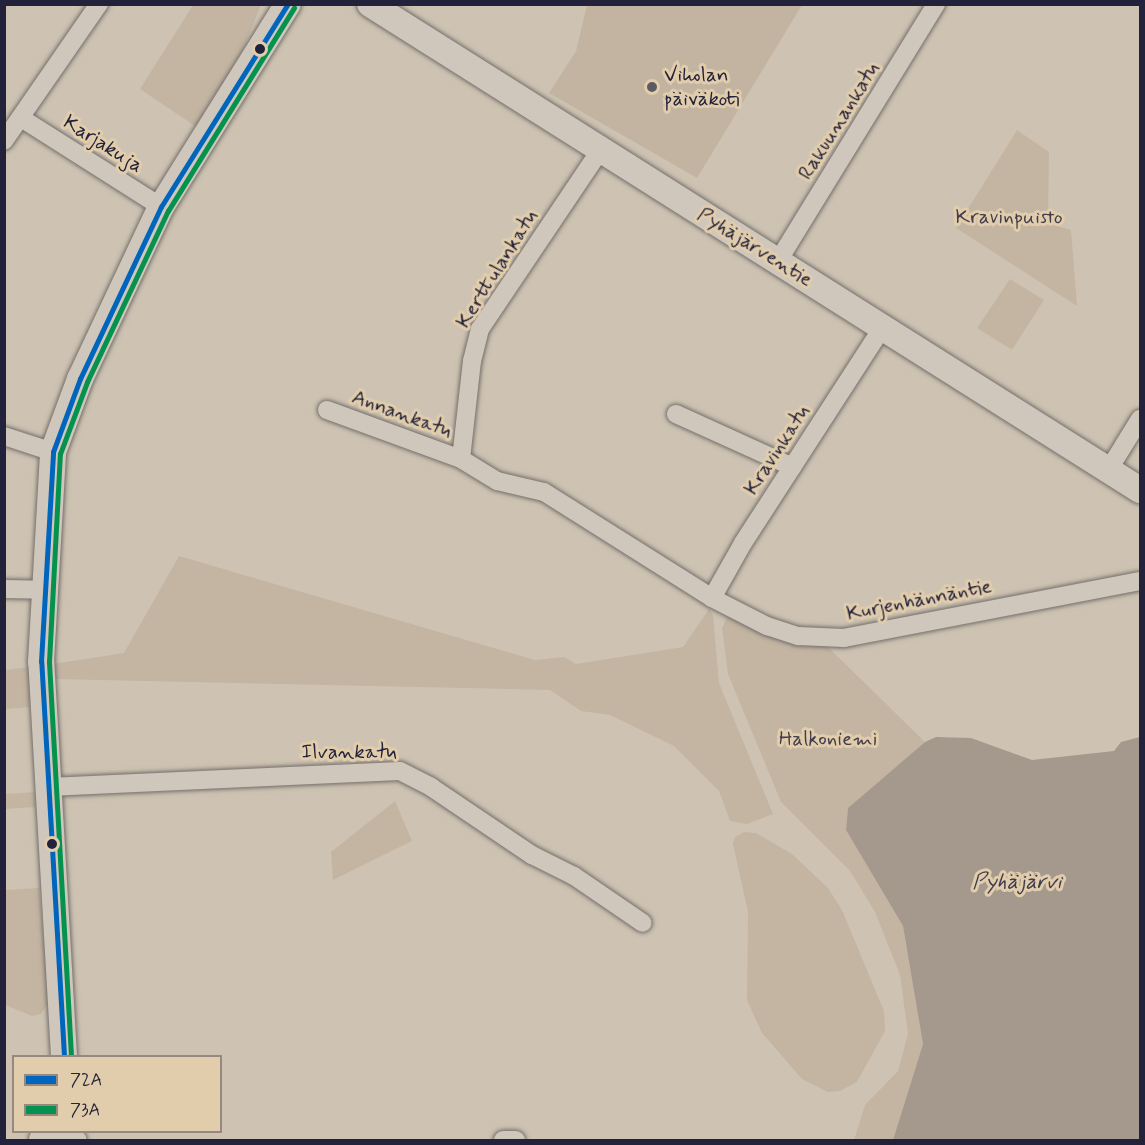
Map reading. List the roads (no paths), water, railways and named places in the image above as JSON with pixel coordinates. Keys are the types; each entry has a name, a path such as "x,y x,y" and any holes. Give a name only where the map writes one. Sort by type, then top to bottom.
{"street":[{"path":"4,141 99,4"},
{"path":"64,1055 41,663 43,590 53,452 80,379 161,207 288,4"},
{"name":"Pyhäjärventie","path":"370,4 1140,490"},
{"name":"Rakuunankatu","path":"778,261 936,4"},
{"name":"Karjakuja","path":"21,118 161,207"},
{"name":"Kerttulankatu","path":"461,459 472,361 480,329 601,149"},
{"name":"Kravinkatu","path":"712,598 743,543 882,328"},
{"name":"Annankatu","path":"327,410 461,459"},
{"path":"676,414 794,467"},
{"path":"1109,470 1140,419"},
{"path":"4,436 53,452"},
{"path":"461,459 497,481 544,492 712,598"},
{"name":"Kurjenhännäntie","path":"712,598 767,626 798,636 844,638 1140,581"},
{"path":"4,589 43,590"},
{"name":"Ilvankatu","path":"48,787 400,771 431,787 532,855 574,876 643,923"},
{"path":"61,1133 78,1140"},
{"path":"503,1140 516,1140"}],"water":[{"name":"Pyhäjärvi","path":"936,737 971,738 1032,760 1114,751 1121,742 1140,737 1140,1140 893,1140 923,1044 903,926 846,830 848,808 925,742"}],"place":[{"name":"Viholan päiväkoti","path":"652,87"}],"park label":[{"name":"Kravinpuisto","path":"1009,217"},
{"name":"Halkoniemi","path":"828,739"}]}
